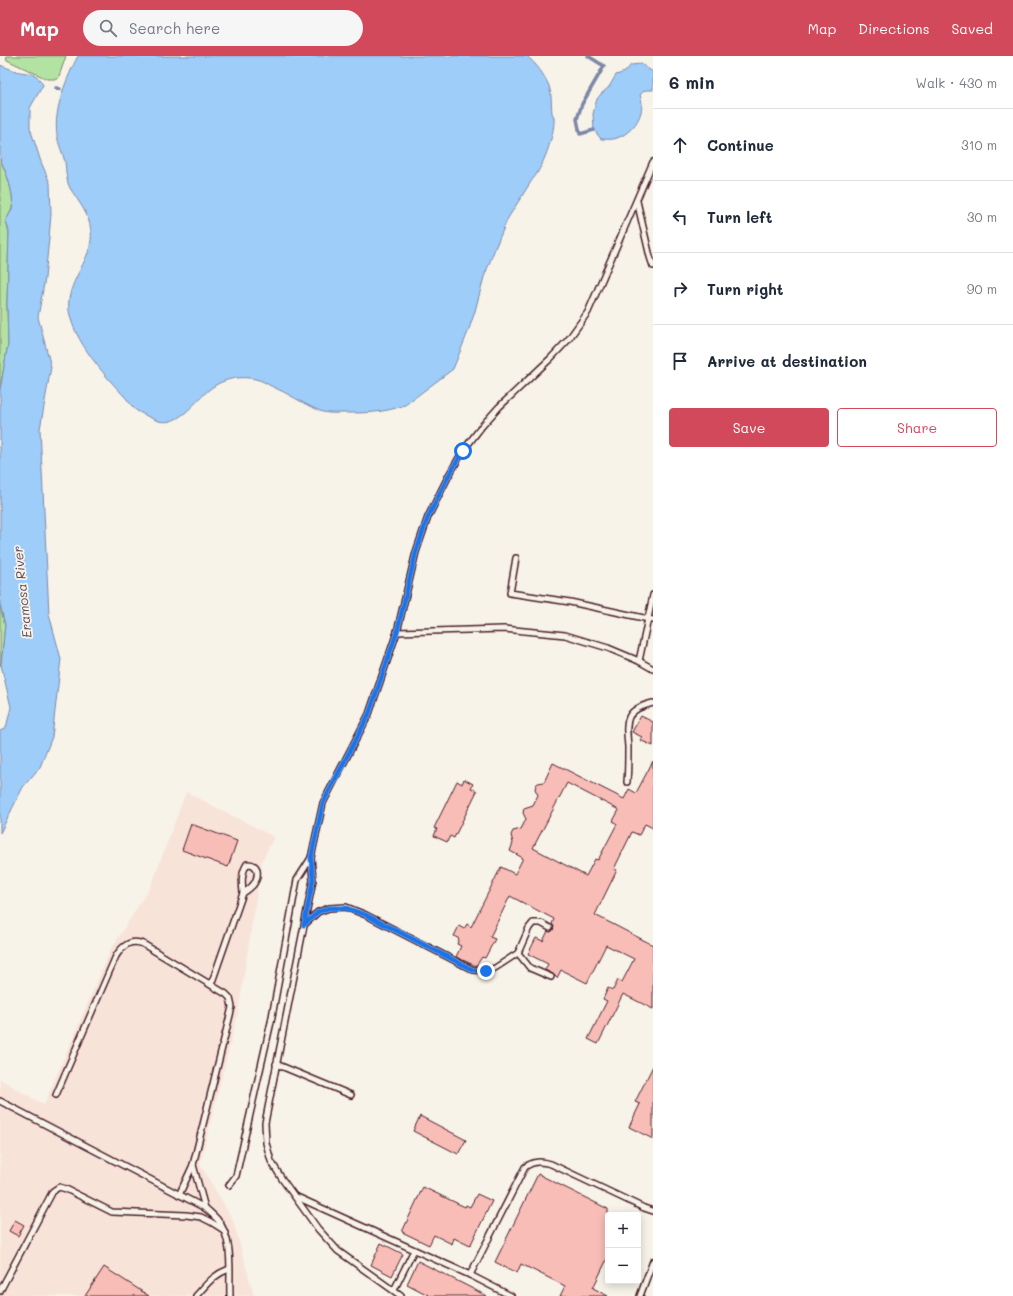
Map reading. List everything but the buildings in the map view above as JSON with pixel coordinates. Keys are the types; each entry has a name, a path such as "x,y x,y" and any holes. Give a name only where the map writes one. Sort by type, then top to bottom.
{"lane":[{"path":"401,1296 338,1250 318,1229 271,1161 266,1143 265,1123 313,880 311,858 323,803 369,714 397,632 416,552 428,517 449,475 463,451 482,426 498,408 559,350 588,312 653,162"},
{"path":"637,200 653,266"},
{"path":"516,558 510,593 570,602 650,620"},
{"path":"639,661 650,620 653,595"},
{"path":"397,632 504,629 565,635 608,648 639,661 653,669"},
{"path":"627,782 628,748 626,730 628,720 632,712 639,707 653,703"},
{"path":"229,1185 236,1176 267,1037 297,880 311,858"},
{"path":"210,985 243,893 243,870 247,864 250,864 255,866 257,869 256,878 249,889 243,893"},
{"path":"304,925 318,912 329,908 346,908 366,915 473,970 486,971 495,968 518,952 529,928 533,923 541,923 550,928"},
{"path":"56,1096 116,956 123,947 132,942 143,944 226,994 230,998 232,1007 193,1165 179,1195"},
{"path":"518,952 530,968 551,978"},
{"path":"276,1064 352,1095"},
{"path":"0,1101 205,1208 217,1220 223,1229 227,1242 230,1256 230,1296"},
{"path":"470,1275 525,1167 531,1163 538,1161 551,1164 653,1211"},
{"path":"193,1165 205,1208"},
{"path":"0,1291 49,1197 53,1191 59,1187 112,1212 201,1217 223,1229"},
{"path":"296,1197 470,1275 511,1296"},
{"path":"394,1290 414,1250"},
{"path":"640,1296 653,1261"},
{"path":"196,1296 212,1278 229,1269"}],"shaded area":[{"path":"186,792 274,837 262,861 238,1013 200,1164 233,1220 254,1296 0,1296 0,1079 44,1105 111,949 151,886"}],"green space":[{"path":"6,56 66,56 58,79 47,79 7,60"},
{"path":"0,159 9,183 13,203 12,209 6,220 9,232 7,304 8,344 0,390"},
{"path":"0,605 5,625 0,666"}],"water":[{"path":"78,56 527,56 540,70 549,86 554,126 544,160 508,218 496,246 484,277 468,332 453,369 405,405 375,412 323,412 262,381 253,378 233,378 215,385 187,411 174,420 166,422 159,421 137,411 97,365 79,339 69,312 71,290 89,248 91,231 83,208 70,188 68,182 56,125 62,94"},
{"path":"641,64 653,72 653,90 645,90 640,95 642,108 638,121 629,131 617,138 601,139 594,130 593,114 597,99 609,87 616,75 625,72 631,65"},
{"name":"Eramosa River","path":"0,65 16,71 35,75 43,85 30,108 30,128 41,162 50,183 51,214 49,238 45,278 38,317 51,367 40,429 49,614 61,659 52,737 40,767 23,787 0,833 0,731 6,728 11,707 1,665 5,625 0,604 0,390 8,344 7,304 9,232 6,220 12,209 13,203 9,183 0,159"}],"waterway":[{"path":"588,56 604,66 582,104 577,119 580,134 594,130"},
{"path":"56,88 60,89"}],"route":[{"path":"463,451 428,517 416,552 397,632 369,714 323,803 311,858 313,880 304,925 318,912 329,908 346,908 366,915 473,970 486,971"}]}
